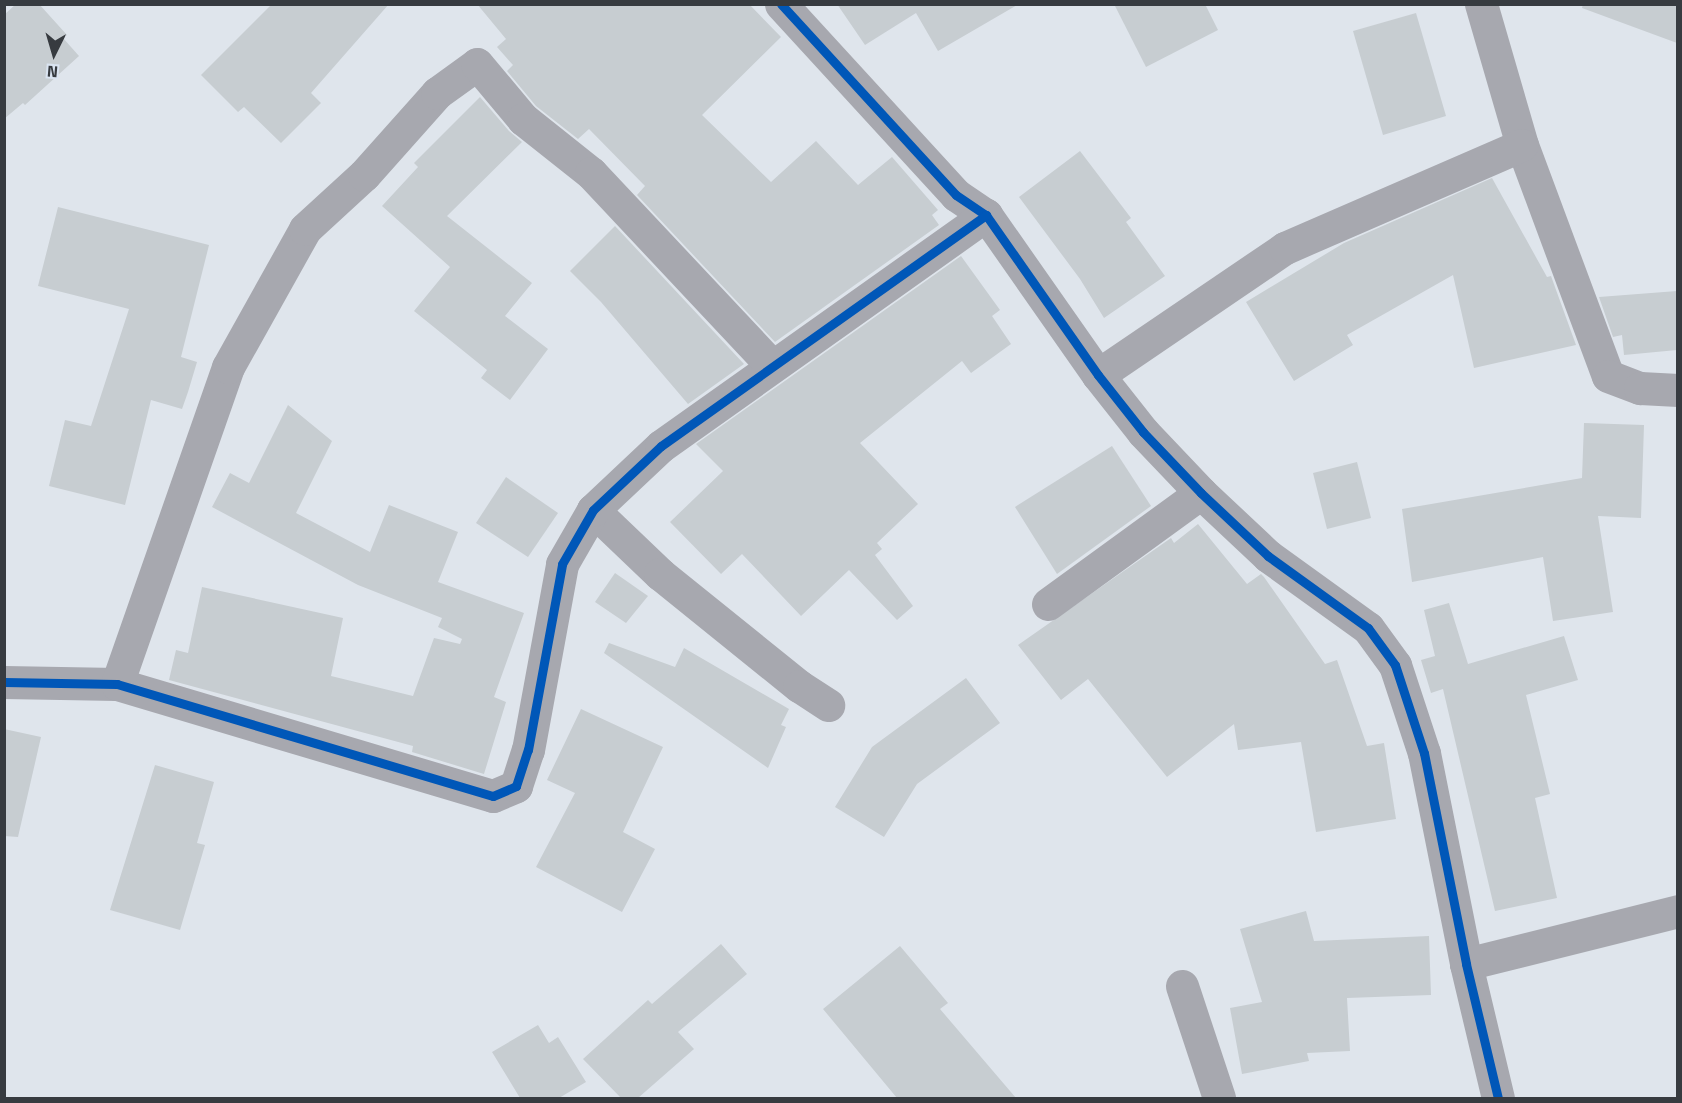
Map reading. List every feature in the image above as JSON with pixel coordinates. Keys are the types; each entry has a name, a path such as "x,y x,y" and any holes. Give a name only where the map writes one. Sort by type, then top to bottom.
{"street":[{"path":"781,4 956,195 986,215 1098,375 1143,432 1201,493 1268,556 1368,628 1395,665 1424,753 1493,1096"},
{"path":"1481,4 1522,145 1608,376 1640,388 1677,390"},
{"path":"117,684 228,367 305,229 364,175 436,93 477,64 523,119 591,173 771,365"},
{"path":"1098,375 1285,248 1522,145"},
{"path":"4,682 117,684 493,796 516,786 528,750 562,564 593,510 661,446 771,365 986,215"},
{"path":"1048,604 1201,493"},
{"path":"593,510 660,574 799,686 828,705"},
{"path":"1466,964 1677,912"},
{"path":"1182,986 1220,1098"}],"building":[{"path":"16,4 39,4 67,35 63,38 79,56 25,105 23,103 4,119 4,15"},
{"path":"272,4 389,4 311,93 321,103 281,143 244,107 238,112 201,75"},
{"path":"477,4 749,4 781,37 702,115 771,182 816,141 858,185 892,157 938,210 932,215 939,225 775,342 637,195 645,186 589,129 578,139 536,106 507,71 513,65 497,47 506,39"},
{"path":"837,4 1019,4 938,51 916,13 865,45"},
{"path":"1114,4 1205,4 1218,30 1146,67"},
{"path":"1583,4 1677,4 1677,43 1582,8"},
{"path":"1416,13 1446,116 1383,135 1353,31"},
{"path":"480,97 509,131 522,142 447,216 532,283 505,316 548,349 510,400 481,378 487,370 414,311 450,267 382,206 418,167 414,163"},
{"path":"1080,151 1131,218 1126,222 1165,276 1104,318 1080,279 1019,197"},
{"path":"1492,178 1547,277 1551,276 1576,345 1474,368 1453,275 1347,335 1353,345 1294,381 1246,302 1344,243"},
{"path":"58,207 209,245 181,357 197,362 188,392 182,409 151,400 125,505 49,486 65,420 91,426 129,309 38,286"},
{"path":"615,226 744,364 688,404 601,302 570,271"},
{"path":"961,256 1000,310 992,316 1011,344 971,373 962,361 860,443 918,504 877,543 882,549 875,555 913,606 897,620 849,570 801,616 742,554 721,574 670,522 723,471 696,444"},
{"path":"1677,291 1677,350 1624,355 1622,335 1613,337 1599,297"},
{"path":"288,405 332,441 296,513 370,552 389,505 458,532 438,582 524,613 494,697 506,702 484,774 412,752 413,746 169,680 176,650 188,653 202,587 343,618 331,676 413,696 434,638 460,644 462,639 438,627 442,618 358,585 212,507 230,473 249,483"},
{"path":"1584,423 1644,425 1641,518 1598,516 1613,612 1553,621 1543,557 1412,582 1402,509 1582,478"},
{"path":"1112,446 1151,506 1057,574 1015,507"},
{"path":"1357,462 1371,518 1327,529 1313,473"},
{"path":"506,477 558,513 528,557 476,523"},
{"path":"1198,524 1247,584 1261,574 1264,577 1325,664 1337,660 1367,746 1384,743 1396,819 1316,832 1301,742 1238,750 1234,724 1167,777 1088,679 1061,700 1018,645 1171,538 1174,543"},
{"path":"615,573 648,596 626,623 595,602"},
{"path":"1449,603 1468,664 1564,636 1578,680 1526,695 1550,794 1535,798 1557,898 1495,911 1443,689 1431,693 1421,660 1435,656 1424,610"},
{"path":"609,643 675,667 684,648 789,709 781,725 786,727 768,768 604,653"},
{"path":"966,678 1000,723 917,784 884,837 835,807 872,747"},
{"path":"581,709 663,747 623,832 655,849 622,912 536,867 575,793 547,780"},
{"path":"4,729 41,737 18,837 4,836"},
{"path":"155,765 214,782 197,843 205,845 180,930 110,910"},
{"path":"1306,911 1314,941 1429,936 1431,995 1347,998 1350,1051 1307,1053 1309,1061 1242,1074 1230,1008 1262,1002 1240,929"},
{"path":"721,944 747,974 678,1032 694,1049 638,1098 621,1098 583,1059 648,1000 652,1004"},
{"path":"900,946 948,1003 940,1009 1016,1098 897,1098 823,1009"},
{"path":"538,1025 549,1043 558,1037 586,1082 559,1098 520,1098 492,1052"}],"cycle path":[{"path":"781,4 956,195 986,215 1098,375 1143,432 1201,493 1268,556 1368,628 1395,665 1424,753 1466,964 1498,1098"},
{"path":"4,682 117,684 493,796 516,786 528,750 562,564 593,510 661,446 986,215"}]}
